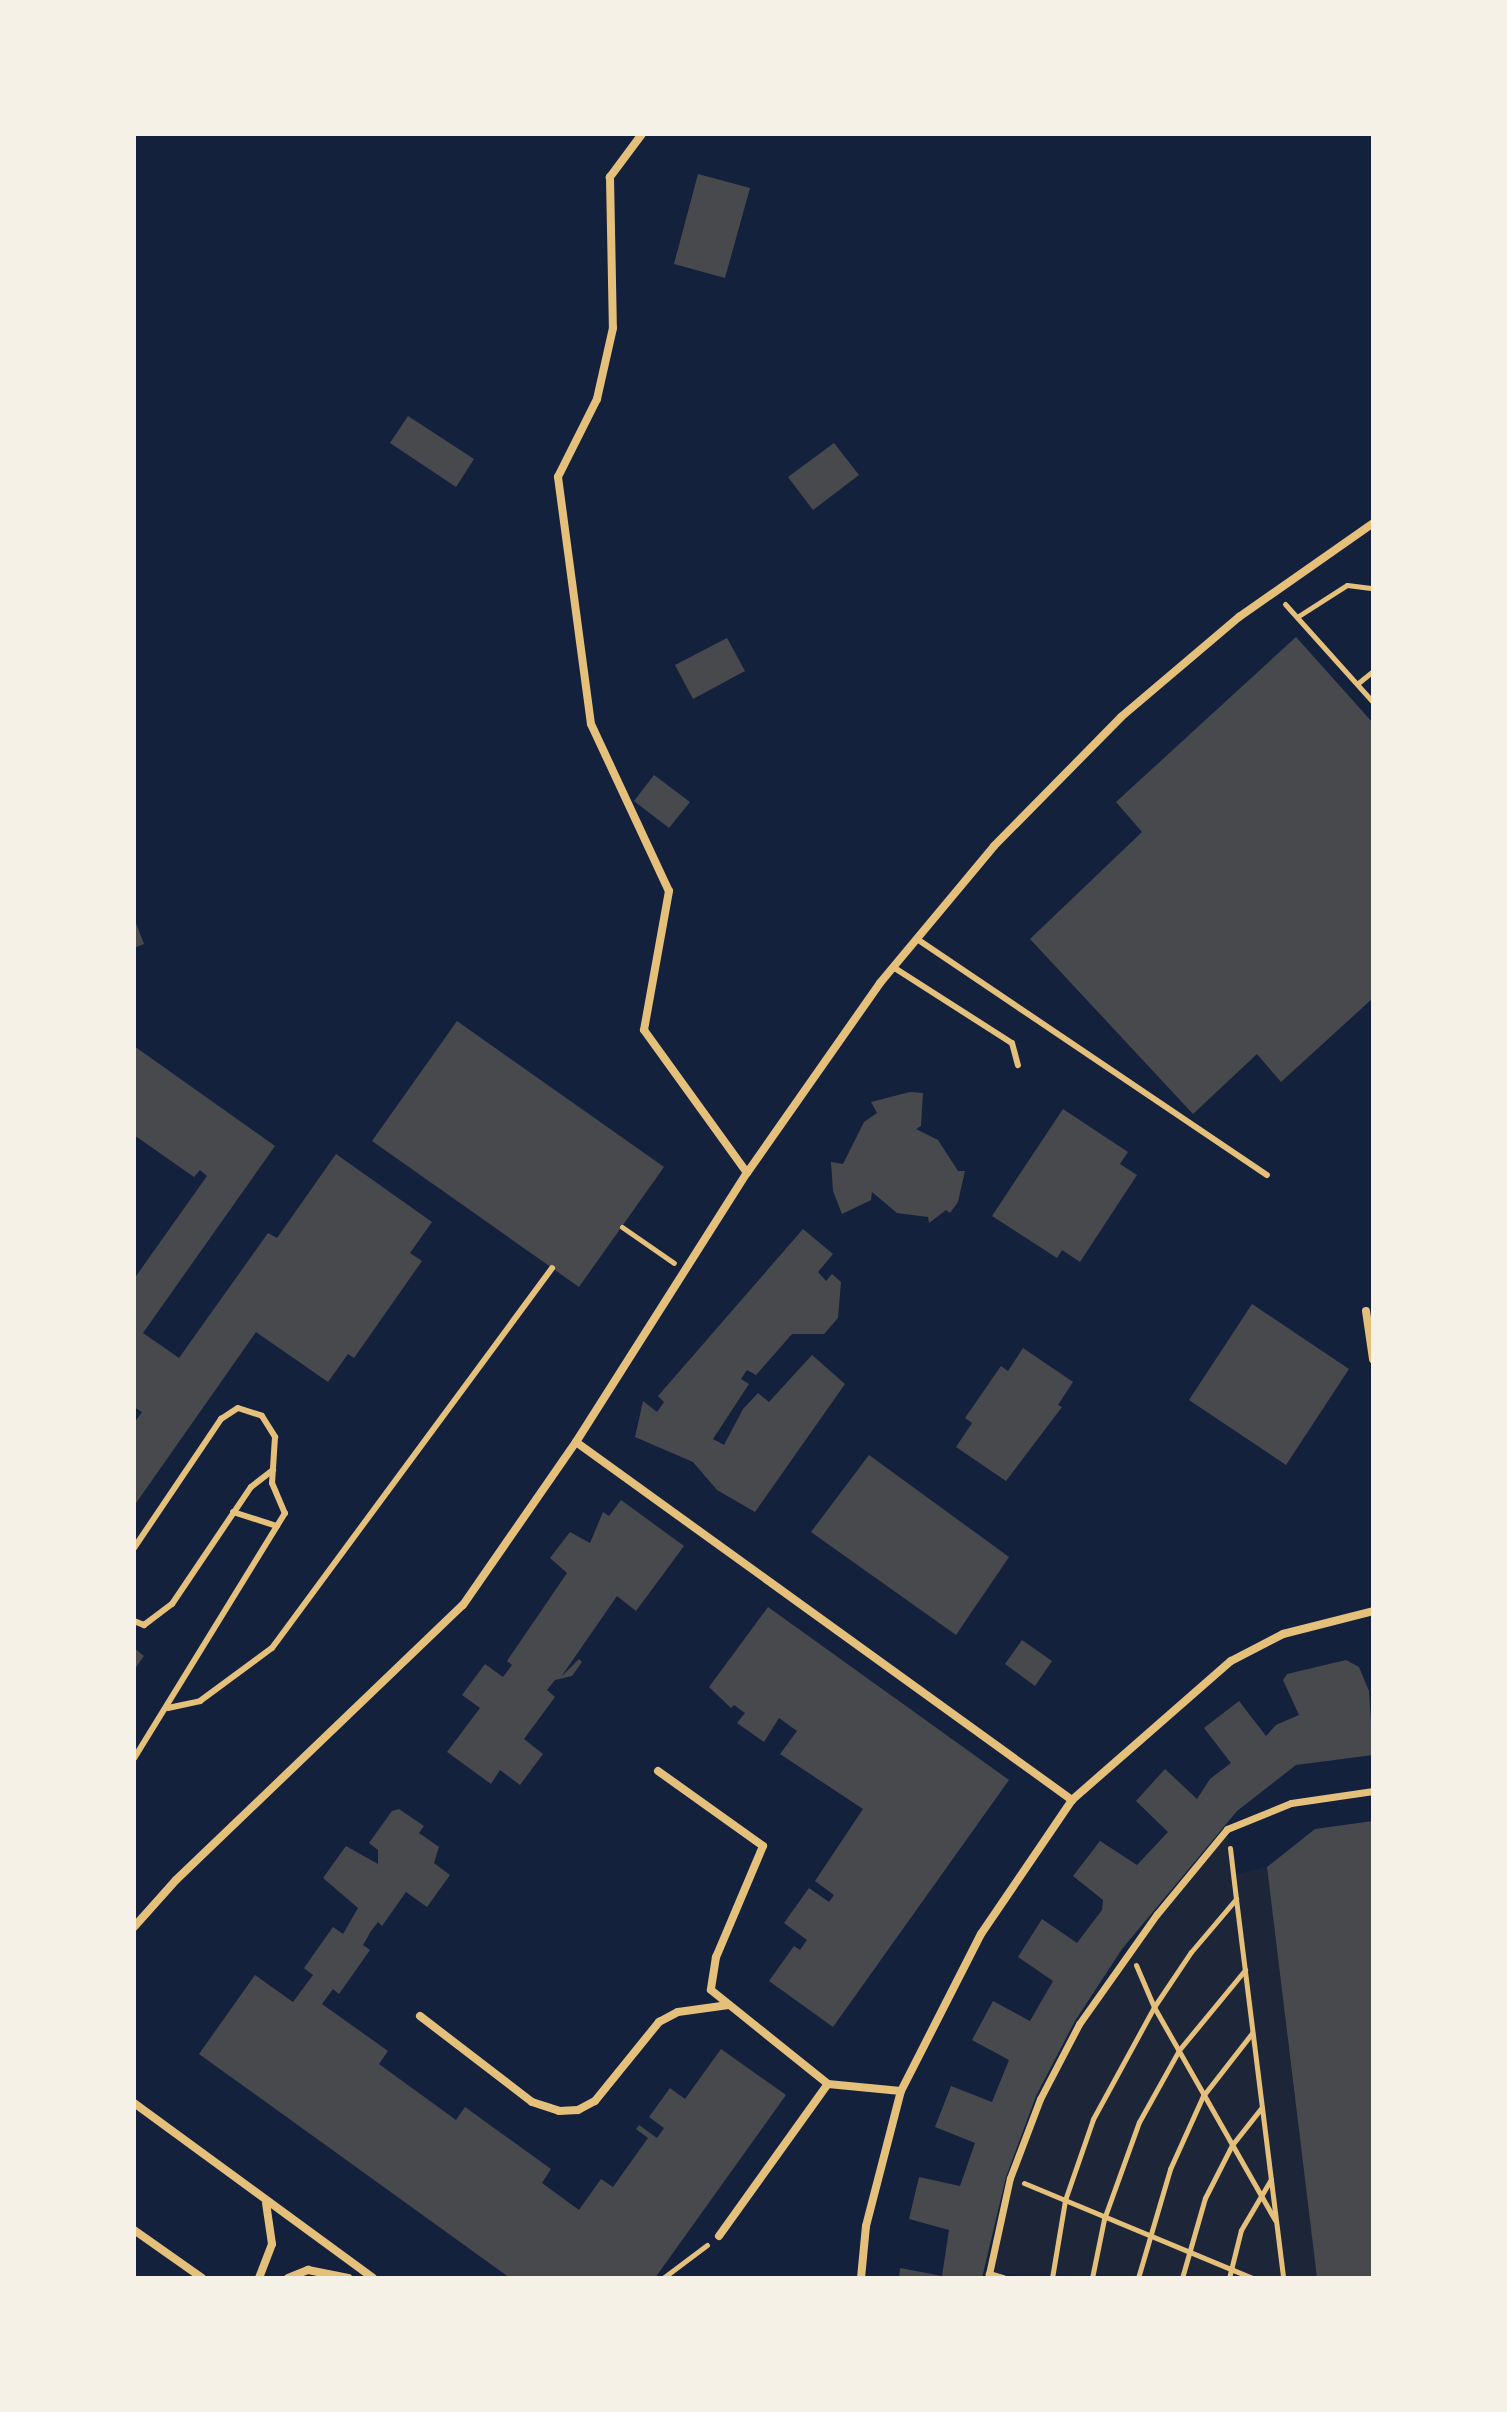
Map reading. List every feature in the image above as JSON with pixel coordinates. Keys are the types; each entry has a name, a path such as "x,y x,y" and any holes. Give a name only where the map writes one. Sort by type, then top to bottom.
{"street":[{"path":"642,134 610,177 613,328 597,399 558,477 591,724 669,891 644,1030 747,1173"},
{"path":"134,1927 176,1880 463,1605 576,1442 747,1173 893,967 994,846 1121,717 1274,592 1373,523"},
{"path":"1366,1311 1373,1359"},
{"path":"576,1442 1072,1800"},
{"path":"861,2278 866,2226 901,2091 981,1934 1072,1800 1231,1661 1283,1634 1373,1611"},
{"path":"658,1771 763,1846 716,1957 711,1990 828,2084 901,2091"},
{"path":"1003,2278 989,2274 1010,2178 1040,2099 1079,2024 1130,1950 1227,1829 1291,1803 1373,1791"},
{"path":"420,2016 532,2102 559,2111 578,2110 595,2101 659,2022 678,2012 729,2005"},
{"path":"719,2236 828,2084"},
{"path":"134,2103 137,2111 373,2278"},
{"path":"259,2278 272,2244 266,2203"},
{"path":"134,2230 202,2278"},
{"path":"288,2278 308,2270 348,2278"}],"lane":[{"path":"917,939 1267,1175"},
{"path":"893,967 1012,1043 1018,1065"},
{"path":"168,1708 200,1701 272,1648 552,1268"},
{"path":"134,1548 221,1419 238,1408 262,1416 275,1437 272,1483 285,1513 168,1708 134,1758"},
{"path":"134,1621 144,1625 172,1604 251,1487 273,1470"},
{"path":"233,1512 277,1526"}],"path":[{"path":"1297,617 1347,585 1373,588"},
{"path":"1274,592 1373,702"},
{"path":"1357,684 1373,671"},
{"path":"622,1227 685,1270"},
{"path":"1227,1829 1282,2276"},
{"path":"1052,2278 1065,2200 1093,2119 1154,2007 1191,1952 1236,1899"},
{"path":"1130,1950 1154,2007 1277,2224"},
{"path":"1092,2278 1104,2219 1139,2122 1179,2050 1246,1969"},
{"path":"1138,2278 1146,2234 1203,2096 1253,2032"},
{"path":"1182,2278 1186,2253 1205,2198 1232,2145 1263,2106"},
{"path":"1010,2178 1252,2278"},
{"path":"1229,2278 1241,2230 1260,2192 1272,2179"},
{"path":"663,2278 719,2236"}],"shaded area":[{"path":"1227,1829 1233,1875 1267,1867 1317,2278 989,2274 1010,2178 1040,2099 1079,2024 1130,1950"}],"building":[{"path":"698,174 750,188 725,278 674,264"},
{"path":"408,416 474,459 456,487 390,443"},
{"path":"834,443 859,475 813,510 788,477"},
{"path":"1296,637 1373,723 1373,998 1281,1082 1257,1054 1193,1114 1030,939 1142,832 1116,802"},
{"path":"727,638 745,671 693,699 675,665"},
{"path":"654,775 690,802 669,828 634,801"},
{"path":"134,918 144,944 134,948"},
{"path":"457,1021 664,1167 579,1287 372,1141"},
{"path":"134,1046 275,1146 143,1333 179,1358 268,1233 277,1238 336,1154 432,1222 410,1253 422,1261 354,1358 348,1354 328,1382 256,1332 134,1506 134,1423 142,1412 134,1407 134,1279 207,1176 200,1170 194,1177 134,1135"},
{"path":"910,1092 923,1093 921,1126 916,1129 938,1140 958,1171 965,1171 958,1202 950,1213 946,1210 929,1223 928,1217 897,1213 872,1192 871,1200 842,1214 833,1191 831,1162 843,1164 864,1122 877,1113 871,1102"},
{"path":"1063,1109 1128,1152 1120,1164 1137,1175 1080,1262 1062,1250 1057,1258 992,1216"},
{"path":"803,1229 833,1254 818,1272 826,1281 832,1274 841,1282 838,1318 824,1334 792,1334 756,1375 747,1370 741,1379 749,1384 713,1439 724,1445 743,1409 758,1393 769,1402 812,1355 845,1384 755,1512 717,1490 693,1462 635,1437 643,1401 657,1412 664,1402 658,1396"},
{"path":"1252,1304 1349,1369 1286,1465 1189,1400"},
{"path":"1023,1348 1073,1382 1058,1405 1062,1407 1006,1481 956,1447 972,1423 965,1418 1001,1366 1008,1371"},
{"path":"869,1455 1009,1557 956,1635 811,1532"},
{"path":"621,1500 684,1546 636,1611 617,1596 561,1677 579,1659 582,1662 572,1676 555,1680 547,1690 555,1697 524,1739 543,1754 520,1785 500,1770 491,1784 447,1752 480,1708 462,1695 485,1664 503,1677 512,1665 507,1661 567,1573 550,1558 570,1532 590,1543 603,1512 609,1516"},
{"path":"768,1607 1009,1780 833,2027 769,1981 794,1946 800,1950 807,1940 784,1923 809,1888 829,1902 834,1895 815,1881 863,1809 780,1754 797,1731 779,1718 764,1742 737,1723 745,1713 734,1705 731,1708 709,1687"},
{"path":"1022,1640 1052,1661 1035,1686 1005,1664"},
{"path":"134,1648 144,1656 134,1670"},
{"path":"1346,1660 1359,1667 1369,1691 1373,1755 1296,1765 1237,1811 1122,1949 1075,2021 1036,2096 1006,2177 982,2278 899,2278 900,2268 942,2276 949,2230 909,2219 919,2177 960,2186 975,2143 935,2127 951,2086 992,2102 1009,2060 972,2040 993,2001 1030,2021 1053,1981 1018,1957 1042,1919 1077,1943 1102,1910 1103,1900 1073,1876 1100,1841 1137,1865 1168,1832 1136,1801 1165,1769 1197,1799 1210,1779 1231,1763 1204,1728 1239,1701 1266,1736 1276,1725 1299,1715 1283,1680 1287,1674"},
{"path":"399,1809 424,1826 419,1833 439,1847 434,1863 450,1875 427,1907 406,1892 382,1926 378,1922 371,1931 363,1945 370,1950 339,1994 333,1989 322,2004 388,2051 379,2064 456,2120 465,2107 551,2169 542,2183 579,2210 601,2179 613,2187 648,2138 636,2129 639,2125 657,2138 664,2128 649,2117 670,2088 685,2099 721,2049 786,2095 655,2278 510,2278 199,2054 255,1975 293,2002 313,1975 304,1968 333,1927 343,1934 358,1908 323,1878 346,1846 378,1864 378,1850 369,1843 392,1811"},
{"path":"1373,1821 1373,2278 1317,2278 1267,1867 1315,1829"}]}
